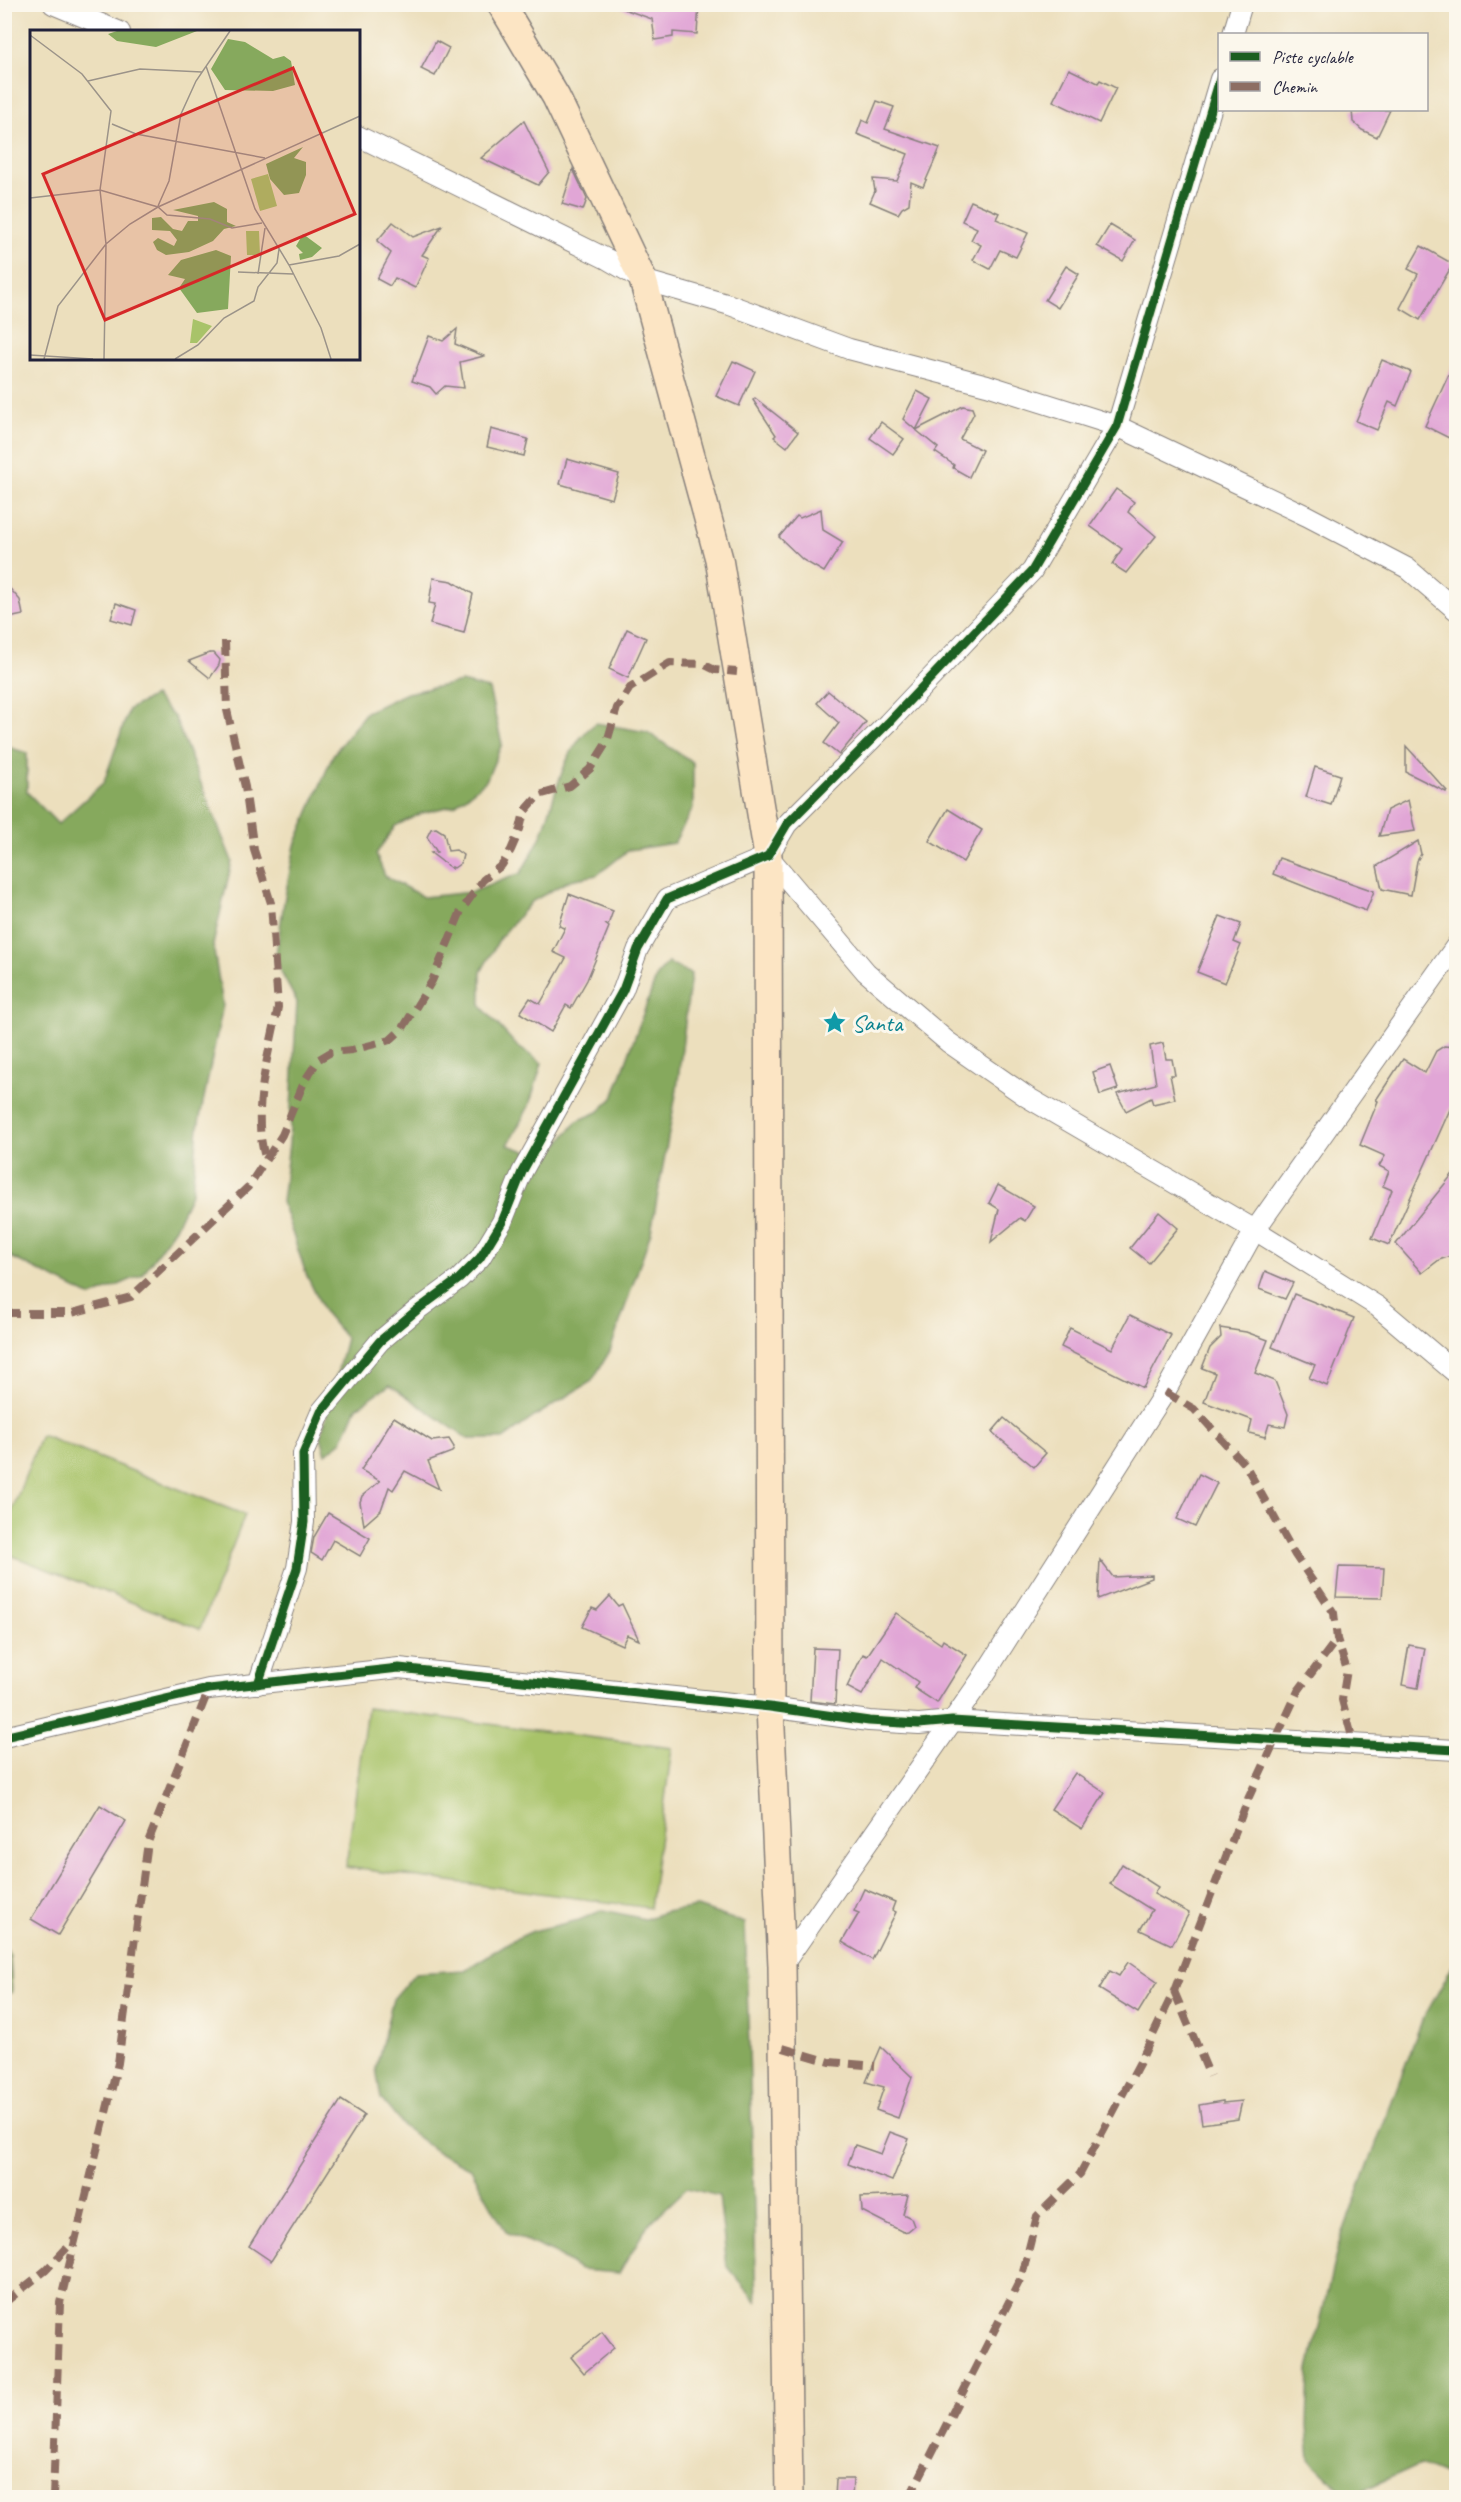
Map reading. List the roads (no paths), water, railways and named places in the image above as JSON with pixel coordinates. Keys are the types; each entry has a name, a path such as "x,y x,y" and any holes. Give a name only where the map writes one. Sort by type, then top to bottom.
{"main road":[{"path":"501,4 556,97 643,280 719,559 768,856 770,1707 782,1966 789,2498"}],"street":[{"path":"53,4 115,30"},
{"path":"1233,33 1242,4"},
{"path":"258,1684 297,1568 304,1522 303,1454 321,1412 380,1341 459,1279 480,1258 502,1222 522,1172 623,990 638,949 667,899 768,856 787,824 888,723 1032,571 1117,426 1218,86"},
{"path":"360,137 608,259 643,280 730,304 849,349 987,385 1117,426 1307,516 1407,568 1456,610"},
{"path":"768,856 866,972 948,1042 1027,1097 1255,1230 1377,1306 1456,1373"},
{"path":"782,1966 981,1680 1165,1392 1255,1230 1456,946"},
{"path":"4,1737 209,1689 399,1668 770,1707 869,1721 919,1724 952,1721 1456,1750"}],"place":[{"name":"Santa","path":"834,1023"}]}
